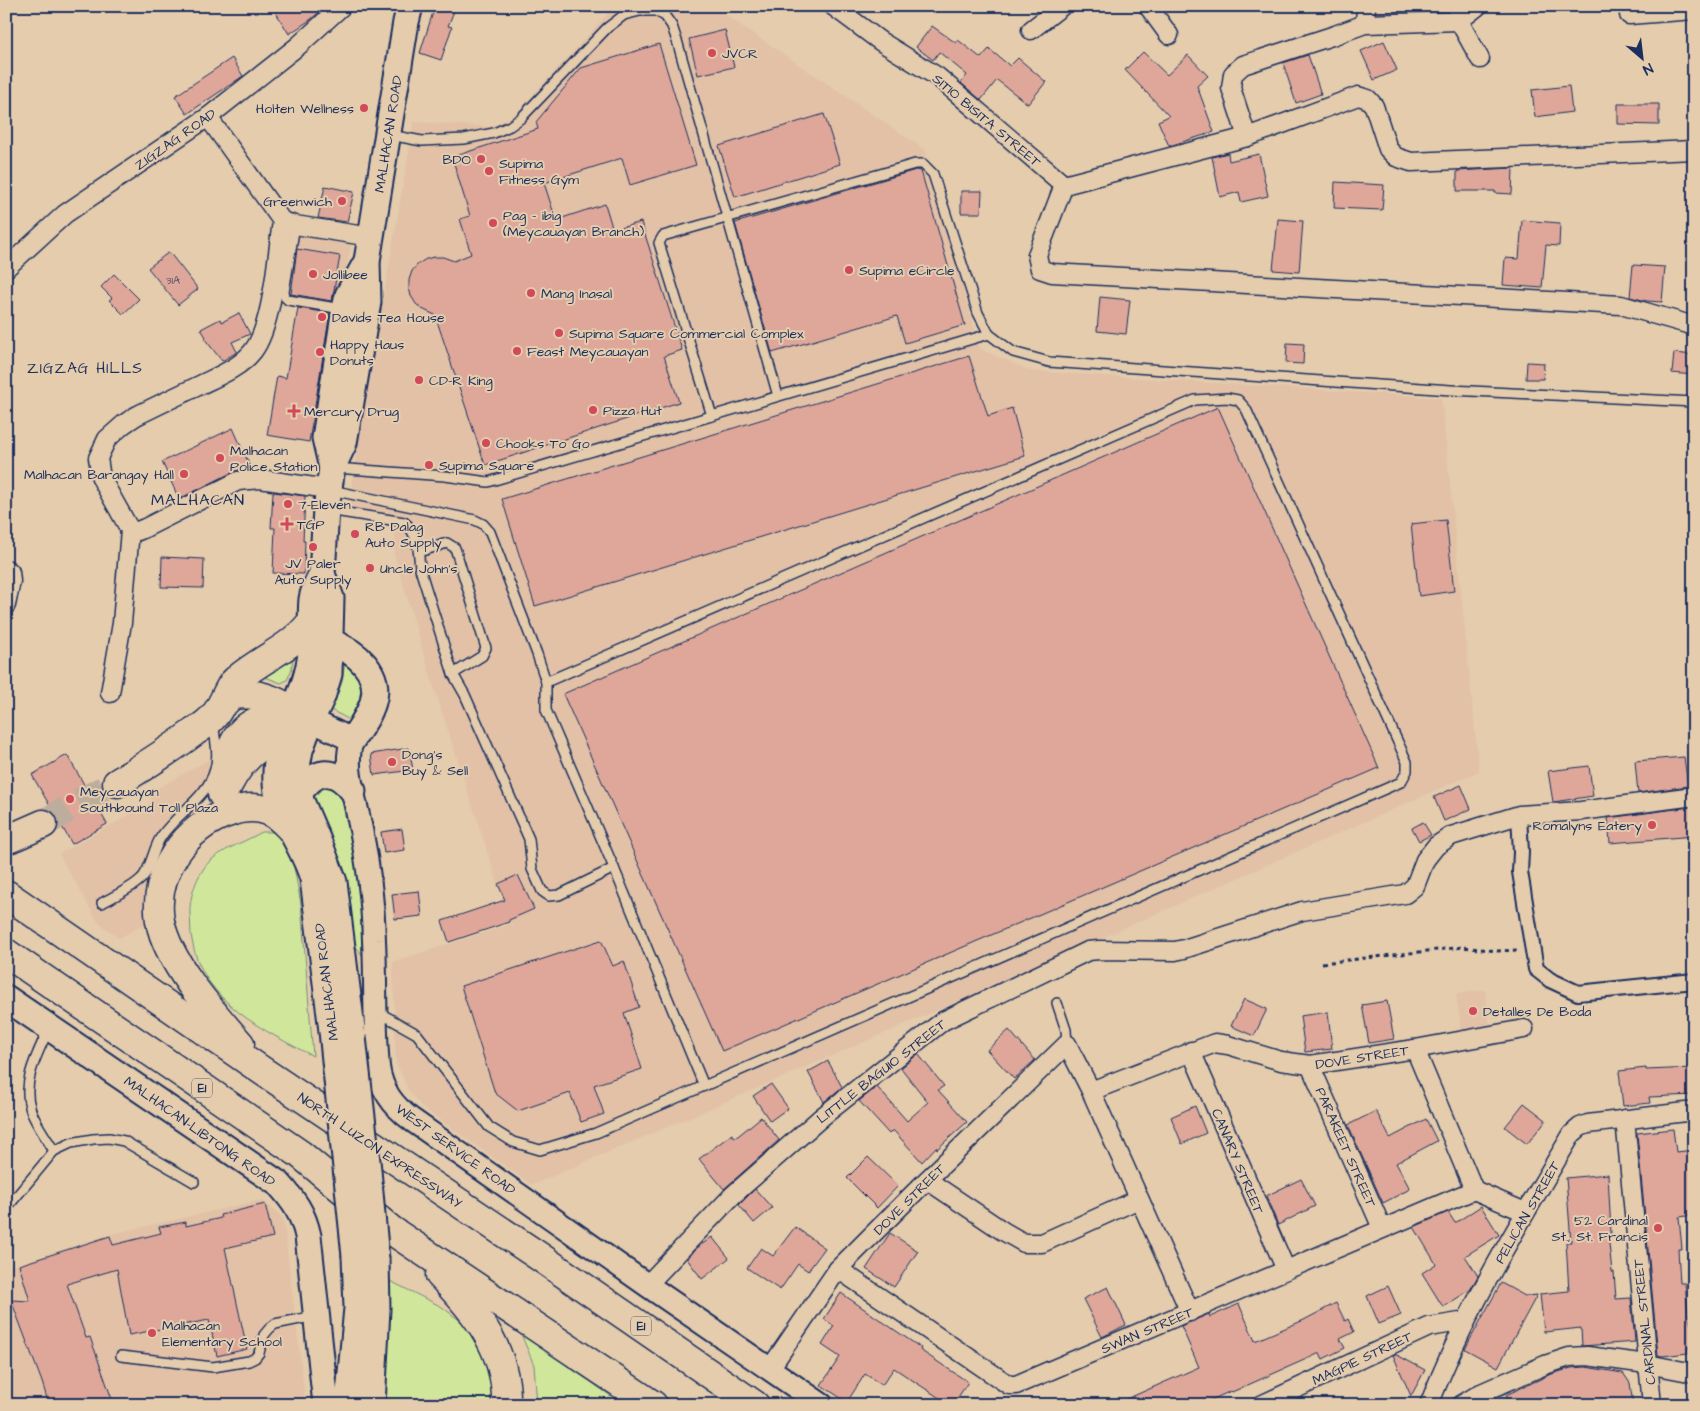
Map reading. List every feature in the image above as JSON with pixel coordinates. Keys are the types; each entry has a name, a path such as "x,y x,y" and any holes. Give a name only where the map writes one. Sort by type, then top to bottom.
{"highway":[{"path":"219,710 234,682 262,661 284,649 298,638 312,622"},
{"path":"117,783 177,745 219,710 232,695 268,697 294,720"},
{"path":"211,820 212,793 233,742 240,732 253,723 267,718 294,720"},
{"path":"264,1072 191,983 173,955 161,924 159,910 160,892 169,864 184,842 211,820 236,810 260,809 277,816 291,829"},
{"path":"6,837 11,838 43,824"},
{"name":"NORTH LUZON EXPRESSWAY","path":"6,894 264,1072 548,1262 755,1405"},
{"name":"E1","path":"6,953 300,1154 391,1230 653,1405"},
{"path":"391,1230 459,1295 483,1328 494,1346 503,1369 506,1405"}],"main road":[{"name":"MALHACAN ROAD","path":"329,489 344,443 368,302 367,261 410,6"},
{"name":"MALHACAN ROAD","path":"342,1034 314,879 307,860 281,808 276,784 277,763 294,720 310,661 312,597 322,574 329,489 325,438 345,309 348,295 367,261"},
{"name":"MALHACAN ROAD","path":"322,574 331,598 329,674 326,685 294,720 298,758 296,777 299,794 334,882 342,1034 365,1258 377,1309 372,1405"},
{"path":"331,642 345,647 356,655 369,670 374,685 371,707 352,740"},
{"path":"299,794 311,780 327,774 340,776 353,790"},
{"name":"MALHACAN-LIBTONG ROAD","path":"6,998 279,1184 293,1200 304,1218 308,1236 326,1405"},
{"name":"MALHACAN ROAD","path":"348,1405 357,1308 365,1258"}],"street":[{"name":"ZIGZAG ROAD","path":"6,268 65,214 208,117 298,46 342,6"},
{"name":"SITIO BISITA STREET","path":"833,6 880,41 938,77 1064,185"},
{"path":"1031,30 1062,6"},
{"path":"1148,6 1169,34"},
{"path":"1247,137 1231,88 1233,74 1243,66 1332,36 1366,15 1459,13 1478,6"},
{"path":"1629,15 1668,9 1694,10"},
{"path":"1459,13 1480,59"},
{"path":"1694,150 1411,162 1396,157 1388,149 1374,106 1368,99 1358,96 1247,137 1064,185 1036,255 1040,269 1052,273 1621,305 1694,326"},
{"path":"208,117 289,223 372,237"},
{"path":"110,693 122,623 130,530 101,478 98,458 107,439 124,424 136,416 228,370 244,360 253,351 259,341 270,305 289,223"},
{"path":"130,530 138,531 145,528 238,481 260,479 329,489"},
{"path":"6,569 10,572 11,581 6,605"},
{"path":"294,720 352,740"},
{"name":"WEST SERVICE ROAD","path":"352,740 349,756 353,790 364,843 370,886 379,1075 384,1090 395,1106 412,1120 647,1286 822,1405"},
{"name":"LITTLE BAGUIO STREET","path":"647,1286 734,1195 823,1116 943,1021 1088,952 1099,950 1184,950 1302,911 1404,894 1415,886 1425,860 1436,846 1451,836 1519,815 1581,811 1694,796"},
{"path":"1519,815 1520,872 1531,950 1536,969 1550,980 1578,993 1694,981"},
{"name":"DOVE STREET","path":"1091,1092 1215,1043 1281,1061 1310,1065 1416,1049 1524,1029"},
{"path":"1067,1044 1091,1092 1190,1312"},
{"name":"DOVE STREET","path":"769,1370 838,1269 1067,1044"},
{"path":"1416,1049 1474,1190 1525,1212"},
{"name":"CANARY STREET","path":"1191,1051 1286,1270"},
{"name":"PARAKEET STREET","path":"1310,1065 1382,1228"},
{"name":"PELICAN STREET","path":"1429,1405 1442,1371 1466,1321 1525,1212 1572,1134 1580,1127 1588,1124 1694,1111"},
{"name":"CARDINAL STREET","path":"1625,1119 1652,1405"},
{"path":"927,1180 1024,1243 1042,1243 1139,1198"},
{"name":"SWAN STREET","path":"838,1269 1009,1385 1022,1383 1474,1190"},
{"name":"MAGPIE STREET","path":"1262,1405 1416,1332 1429,1327 1466,1321"},
{"path":"1461,1405 1545,1365 1569,1357 1586,1356 1647,1364 1694,1373"}],"lane":[{"path":"388,134 422,142 464,140 494,133 510,126 521,118 607,28 624,15 640,11 655,11 665,16 672,26 678,44 778,396"},
{"path":"712,416 659,243 663,236 915,164 923,164 933,174 978,313 989,334 1013,352 1049,362 1451,390 1694,402"},
{"path":"289,223 285,297 288,300 345,309"},
{"path":"329,489 445,476 488,482 989,334"},
{"path":"375,1011 417,1034 489,1127 512,1142 540,1150 596,1133 1400,782 1406,771 1407,762 1246,409 1238,400 1227,398 1194,400 546,682"},
{"path":"329,489 404,522 412,530 419,552 420,569 452,674 465,695 529,839 532,869 542,891 549,896 559,895 614,868"},
{"path":"329,489 475,520 483,524 490,532 546,682 546,710 704,1086"},
{"path":"419,552 447,543 455,548 486,648 482,656 452,674"},
{"path":"102,902 141,879 160,838 172,823 212,793 219,710"},
{"path":"1057,1003 1066,1030 1067,1044"},
{"path":"49,1027 30,1078 27,1094 30,1109 54,1151"},
{"path":"6,1209 54,1151 71,1143 92,1139 108,1138 124,1141 194,1182"},
{"path":"121,1356 213,1367 249,1361 259,1353 264,1335 275,1324 316,1316"}],"path":[{"path":"1322,962 1463,947 1497,951 1531,950"}],"shaded area":[{"path":"615,6 712,6 925,150 980,349 1030,371 1441,398 1479,771 982,991 532,1185 422,1107 409,1091 396,1062 393,962 511,924 433,684 394,553 396,526 351,519 352,480 414,122 491,127 515,115"},
{"name":"Jollibee","path":"289,233 351,244 337,312 277,305"},
{"path":"224,751 221,768 203,803 175,831 165,853 152,920 119,938 98,922 59,854 149,804 155,790"},
{"name":"Detalles De Boda","path":"1485,990 1490,1029 1462,1033 1456,994"},
{"name":"Malhacan Elementary School","path":"262,1200 283,1218 305,1398 285,1405 6,1405 6,1268 112,1234"}],"green space":[{"path":"294,654 291,671 287,680 281,683 260,675"},
{"path":"346,655 366,678 359,718 350,720 331,710 342,682"},
{"path":"326,783 345,795 360,886 362,955 355,945 336,855 314,800 316,788"},
{"path":"262,832 274,832 283,837 293,862 301,904 313,1056 256,1024 222,997 208,980 198,961 192,940 191,899 196,882 204,868 209,862 231,847"},
{"path":"388,1280 442,1307 467,1326 487,1346 500,1405 384,1405"},
{"path":"521,1334 624,1405 537,1405 534,1365"}],"building":[{"path":"272,6 326,6 310,20 289,34"},
{"path":"435,6 456,6 448,26 452,27 441,60 420,53"},
{"path":"932,26 956,43 958,40 981,58 989,49 1010,66 1018,58 1046,82 1028,104 997,80 981,100 961,83 967,75 939,52 933,60 916,47"},
{"name":"JVCR","path":"725,30 734,67 698,75 689,39"},
{"path":"1384,41 1397,70 1374,80 1361,51"},
{"name":"Supima Square Commercial Complex","path":"659,44 696,165 630,185 622,158 544,183 556,220 605,204 613,230 641,222 682,350 664,356 679,402 485,465 435,315 416,304 409,288 412,271 426,259 443,257 454,261 471,254 460,219 470,216 452,157 538,129 536,122 581,68"},
{"path":"1143,52 1167,75 1188,55 1208,76 1197,86 1214,132 1169,146 1158,121 1169,116 1125,70"},
{"path":"1308,55 1321,94 1296,103 1283,63"},
{"path":"232,58 243,76 187,114 175,96"},
{"path":"1569,86 1572,112 1535,117 1532,90"},
{"path":"1618,104 1659,104 1659,125 1618,124"},
{"path":"824,114 840,164 735,197 719,146"},
{"path":"1228,153 1229,161 1259,154 1268,196 1241,202 1239,192 1220,197 1212,157"},
{"path":"1513,168 1512,194 1495,193 1495,191 1457,191 1457,171"},
{"name":"Supima eCircle","path":"916,170 921,171 965,325 905,343 897,316 772,353 735,223"},
{"path":"1335,182 1384,185 1382,210 1334,208"},
{"path":"325,186 354,192 347,222 318,218"},
{"path":"961,191 982,191 981,213 961,213"},
{"path":"1278,219 1303,221 1299,272 1273,270"},
{"path":"1522,220 1560,223 1559,246 1546,245 1542,288 1503,285 1505,258 1519,259"},
{"path":"297,249 340,256 332,301 291,294"},
{"path":"169,252 198,289 178,305 148,268"},
{"path":"1633,265 1665,267 1662,302 1630,297"},
{"path":"114,274 139,299 123,314 109,300 112,298 101,287"},
{"path":"1100,297 1130,300 1126,334 1097,331"},
{"path":"298,308 330,313 309,442 267,435 277,376 286,378"},
{"path":"239,313 250,334 232,342 237,352 222,361 204,338 206,337 201,329 220,319 222,322"},
{"path":"1287,343 1304,344 1303,364 1286,363"},
{"path":"1674,353 1694,355 1694,375 1672,373"},
{"path":"969,356 988,416 1012,408 1025,456 535,606 502,499"},
{"path":"1527,362 1544,363 1543,379 1526,379"},
{"path":"1218,407 1379,768 722,1051 563,694"},
{"name":"Malhacan Police Station","path":"233,428 250,466 233,472 179,499 162,462"},
{"path":"273,492 305,496 304,574 273,573 275,528 271,528"},
{"path":"1446,520 1454,591 1419,596 1411,524"},
{"path":"162,557 204,559 203,588 161,587"},
{"name":"Dong's Buy & Sell","path":"409,748 413,770 374,775 371,754"},
{"name":"Meycauayan Southbound Toll Plaza","path":"67,755 107,824 72,844 32,775"},
{"path":"1684,757 1688,786 1638,793 1635,761"},
{"path":"1589,766 1593,796 1553,802 1548,771"},
{"path":"1461,785 1471,809 1444,821 1434,797"},
{"path":"1694,807 1694,836 1610,843 1608,818"},
{"path":"1423,822 1431,835 1419,841 1412,828"},
{"path":"402,829 405,850 384,853 381,832"},
{"path":"518,875 534,909 509,920 509,922 449,942 442,921 505,900 498,884"},
{"path":"419,891 422,916 395,919 392,894"},
{"path":"601,940 613,966 624,961 639,1007 624,1013 642,1069 594,1085 604,1114 581,1122 570,1093 518,1111 495,1093 461,986"},
{"path":"1244,999 1267,1009 1254,1036 1231,1026"},
{"path":"1387,1001 1394,1039 1369,1043 1362,1005"},
{"path":"1328,1012 1332,1049 1305,1052 1300,1016"},
{"path":"1009,1030 1035,1060 1014,1079 987,1050"},
{"path":"918,1054 944,1086 938,1090 967,1122 937,1149 936,1147 922,1162 893,1130 889,1134 859,1101 877,1087 907,1121 928,1102 901,1068"},
{"path":"828,1061 842,1087 824,1102 808,1072"},
{"path":"1646,1068 1646,1070 1694,1068 1694,1095 1649,1097 1650,1103 1623,1106 1619,1071"},
{"path":"771,1084 788,1108 770,1121 753,1096"},
{"path":"1524,1103 1546,1120 1527,1144 1505,1127"},
{"path":"1195,1106 1206,1133 1182,1144 1171,1117"},
{"path":"1376,1111 1390,1138 1426,1119 1437,1141 1396,1163 1410,1189 1383,1203 1348,1125"},
{"path":"761,1117 779,1140 724,1189 699,1159 732,1134 734,1137 738,1136"},
{"path":"1673,1129 1676,1152 1694,1150 1694,1215 1679,1217 1682,1249 1678,1249 1680,1283 1685,1283 1688,1315 1694,1336 1694,1347 1687,1348 1688,1353 1662,1356 1658,1355 1637,1133"},
{"path":"868,1157 898,1186 877,1208 847,1178"},
{"path":"1608,1174 1611,1233 1608,1234 1616,1299 1631,1298 1635,1342 1582,1346 1581,1328 1544,1332 1540,1294 1569,1291 1566,1242 1571,1242 1566,1178"},
{"path":"1301,1179 1315,1206 1278,1225 1266,1196"},
{"path":"755,1189 772,1208 754,1223 739,1205"},
{"path":"265,1204 273,1237 225,1248 247,1349 217,1356 209,1320 129,1335 117,1269 67,1284 86,1338 90,1337 114,1405 49,1405 11,1300 30,1301 19,1265 110,1236 113,1245 161,1233 159,1227 186,1222 186,1226 221,1218 220,1215"},
{"path":"1481,1206 1499,1235 1465,1256 1478,1276 1470,1290 1443,1307 1422,1273 1436,1264 1414,1227 1448,1212 1455,1223"},
{"path":"795,1227 825,1248 808,1271 798,1264 780,1290 747,1268 761,1248 773,1256"},
{"path":"890,1233 918,1251 894,1287 866,1269"},
{"path":"712,1237 729,1258 702,1279 687,1259 697,1248"},
{"path":"1501,1283 1525,1296 1537,1295 1498,1367 1465,1349"},
{"path":"1388,1286 1401,1315 1379,1324 1367,1296"},
{"path":"1108,1287 1126,1325 1102,1337 1083,1299"},
{"path":"841,1293 968,1382 953,1405 950,1405 894,1368 882,1385 865,1374 847,1402 821,1385 840,1357 822,1345 834,1326 824,1319"},
{"path":"1336,1303 1345,1321 1348,1319 1354,1332 1340,1339 1345,1348 1323,1359 1320,1353 1200,1405 1113,1405 1199,1367 1181,1326 1209,1314 1210,1317 1239,1304 1255,1341 1304,1320"},
{"path":"1395,1354 1425,1370 1411,1396 1393,1355"},
{"path":"1585,1367 1623,1373 1630,1383 1633,1405 1511,1405 1506,1395 1549,1375 1571,1368"}],"tunnel":[{"path":"43,824 74,805 117,783"}],"place":[{"name":"JVCR","path":"712,53"},
{"name":"Holten Wellness","path":"364,108"},
{"name":"BDO","path":"481,159"},
{"name":"Supima Fitness Gym","path":"489,171"},
{"name":"Greenwich","path":"342,201"},
{"name":"Pag - ibig (Meycauayan Branch)","path":"493,223"},
{"name":"Supima eCircle","path":"849,270"},
{"name":"Jollibee","path":"313,274"},
{"name":"Mang Inasal","path":"531,293"},
{"name":"Davids Tea House","path":"322,317"},
{"name":"Supima Square Commercial Complex","path":"559,333"},
{"name":"Feast Meycauayan","path":"517,351"},
{"name":"Happy Haus Donuts","path":"320,352"},
{"name":"CD-R King","path":"419,380"},
{"name":"Pizza Hut","path":"593,410"},
{"name":"Mercury Drug","path":"294,411"},
{"name":"Chooks To Go","path":"486,443"},
{"name":"Malhacan Police Station","path":"220,458"},
{"name":"Supima Square","path":"429,465"},
{"name":"Malhacan Barangay Hall","path":"184,474"},
{"name":"7-Eleven","path":"288,504"},
{"name":"TGP","path":"287,524"},
{"name":"RB Dalag Auto Supply","path":"355,534"},
{"name":"JV Paler Auto Supply","path":"313,547"},
{"name":"Uncle John's","path":"370,568"},
{"name":"Dong's Buy & Sell","path":"392,762"},
{"name":"Meycauayan Southbound Toll Plaza","path":"70,799"},
{"name":"Romalyns Eatery","path":"1652,825"},
{"name":"Detalles De Boda","path":"1473,1011"},
{"name":"52 Cardinal St., St. Francis","path":"1658,1228"},
{"name":"Malhacan Elementary School","path":"152,1333"}],"district":[{"name":"ZIGZAG HILLS","path":"85,368"},
{"name":"MALHACAN","path":"198,499"}]}
